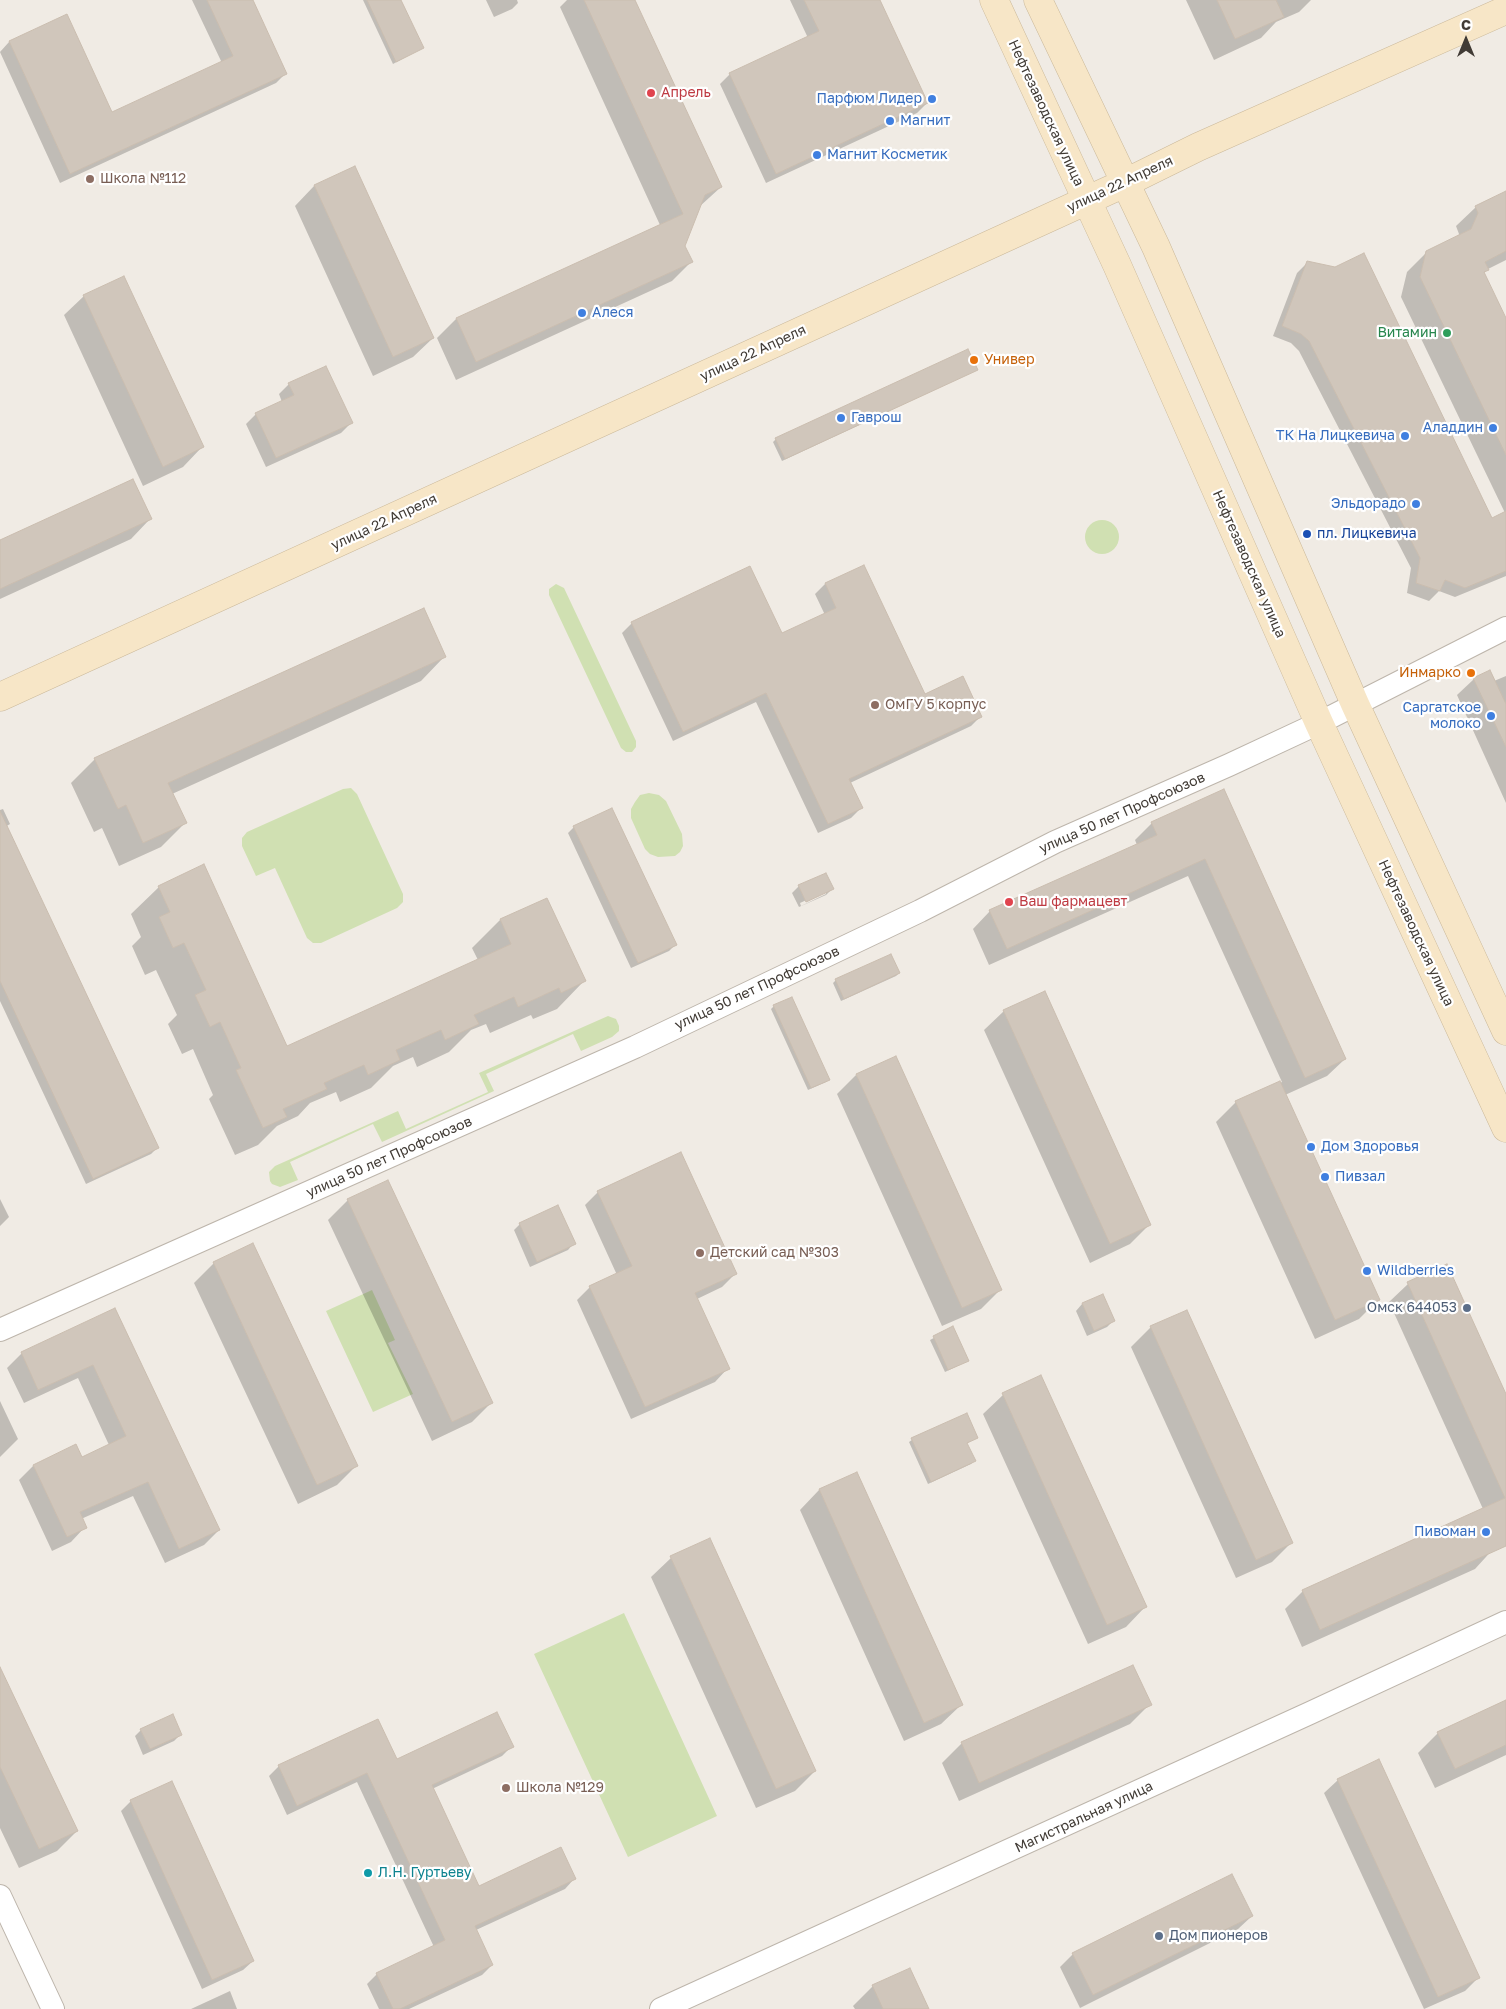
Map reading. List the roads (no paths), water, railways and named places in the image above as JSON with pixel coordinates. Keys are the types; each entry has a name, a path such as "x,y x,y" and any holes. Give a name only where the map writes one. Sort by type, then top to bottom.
{"main road":[{"name":"Нефтезаводская улица","path":"994,0 1109,246 1319,723 1506,1128"},
{"path":"1038,0 1148,230 1355,704 1506,1031"},
{"name":"улица 22 Апреля","path":"0,698 1125,183 1170,160 1506,10"},
{"path":"1106,141 1120,151 1136,158 1170,160 1151,197 1147,211 1148,230"},
{"path":"1037,223 1065,192 1071,178 1070,165"},
{"path":"1037,223 1074,222 1100,232 1109,246"}],"street":[{"name":"улица 50 лет Профсоюзов","path":"0,1330 635,1046 920,911 1055,842 1319,723 1506,628"},
{"name":"Магистральная улица","path":"661,2009 1506,1622"},
{"path":"0,1896 53,2009"}],"place":[{"name":"Апрель","path":"651,93"},
{"name":"Парфюм Лидер","path":"932,99"},
{"name":"Магнит","path":"890,121"},
{"name":"Магнит Косметик","path":"817,155"},
{"name":"Школа №112","path":"90,179"},
{"name":"Алеся","path":"582,313"},
{"name":"Витамин","path":"1447,333"},
{"name":"Универ","path":"974,360"},
{"name":"Гаврош","path":"841,418"},
{"name":"Аладдин","path":"1493,428"},
{"name":"ТК На Лицкевича","path":"1405,436"},
{"name":"Эльдорадо","path":"1416,504"},
{"name":"пл. Лицкевича","path":"1307,534"},
{"name":"Инмарко","path":"1471,673"},
{"name":"ОмГУ 5 корпус","path":"875,705"},
{"name":"Саргатское молоко","path":"1491,716"},
{"name":"Ваш фармацевт","path":"1009,902"},
{"name":"Дом Здоровья","path":"1311,1147"},
{"name":"Пивзал","path":"1325,1177"},
{"name":"Детский сад №303","path":"700,1253"},
{"name":"Wildberries","path":"1367,1271"},
{"name":"Омск 644053","path":"1467,1308"},
{"name":"Пивоман","path":"1486,1532"},
{"name":"Школа №129","path":"506,1788"},
{"name":"Л.Н. Гуртьеву","path":"368,1873"},
{"name":"Дом пионеров","path":"1159,1936"}]}
